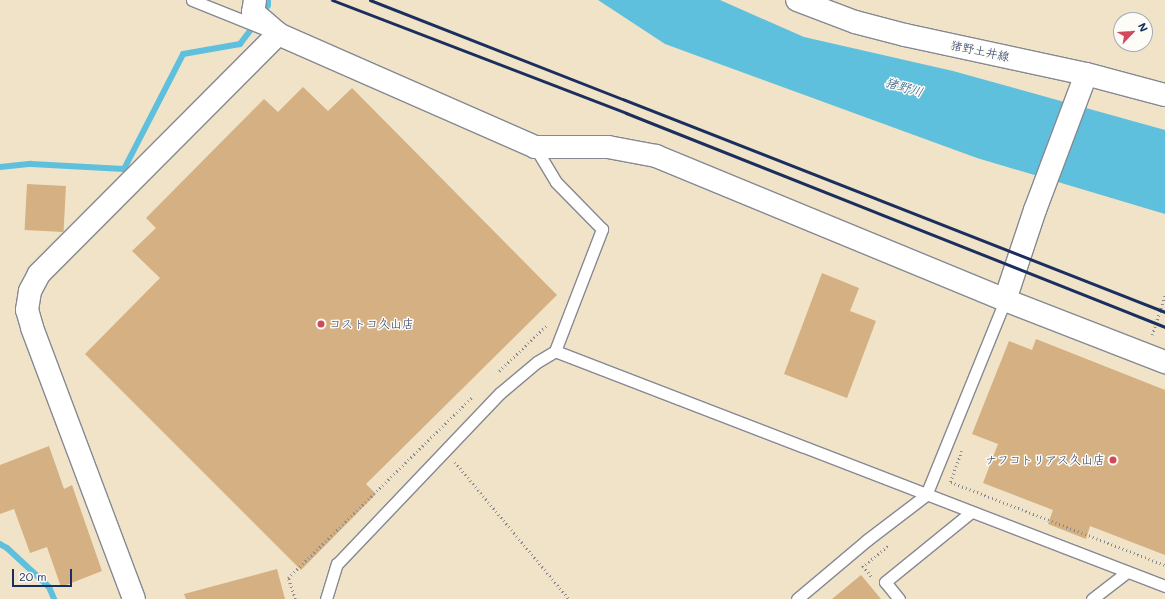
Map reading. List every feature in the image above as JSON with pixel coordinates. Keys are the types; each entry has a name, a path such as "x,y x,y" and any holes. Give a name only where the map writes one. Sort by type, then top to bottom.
{"street":[{"path":"254,0 253,12 278,34 535,147 608,147 656,156 1005,300 1165,362"},
{"name":"猪野土井線","path":"797,0 856,22 905,35 1086,74 1165,95"},
{"path":"134,599 32,327 27,310 30,290 39,274 278,34"},
{"path":"1005,300 1036,210 1078,100 1086,74"}],"lane":[{"path":"192,0 278,34"},
{"path":"326,599 337,564 500,393 537,362 555,351 602,229 556,182 535,147"},
{"path":"797,599 867,540 926,495 1005,300"},
{"path":"555,351 1165,586"},
{"path":"899,599 885,582 971,512"},
{"path":"1092,599 1127,572"}],"path":[{"path":"965,445 952,482 1165,565"},
{"path":"452,459 569,599"},
{"path":"857,571 893,542"}],"water":[{"name":"猪野川","path":"598,0 720,0 804,37 953,71 1165,130 1165,214 977,158 665,44"}],"building":[{"name":"コストコ久山店","path":"303,87 328,111 352,88 557,295 366,484 376,494 301,570 85,354 160,278 132,251 156,228 146,218 264,99 278,112"},
{"path":"27,184 66,186 64,232 25,230"},
{"path":"822,273 859,288 850,311 876,321 847,398 784,374"},
{"path":"1036,339 1165,390 1165,555 1090,526 1086,539 1048,524 1053,510 983,483 998,444 972,434 1009,341 1032,350"},
{"path":"49,446 64,489 72,485 102,571 61,587 47,547 30,553 14,509 0,514 0,465"},
{"path":"277,569 285,599 186,599 184,594"},
{"path":"861,575 881,599 832,599"}],"waterway":[{"path":"261,15 268,5 268,0"},
{"path":"0,167 31,164 124,169 183,54 240,44 255,24"},
{"path":"0,544 7,548 49,587 54,599"}],"railway":[{"path":"332,0 626,113 1165,327"},
{"path":"370,0 1165,312"}],"place":[{"name":"コストコ久山店","path":"321,324"},
{"name":"ナフコトリアス久山店","path":"1113,460"}]}
